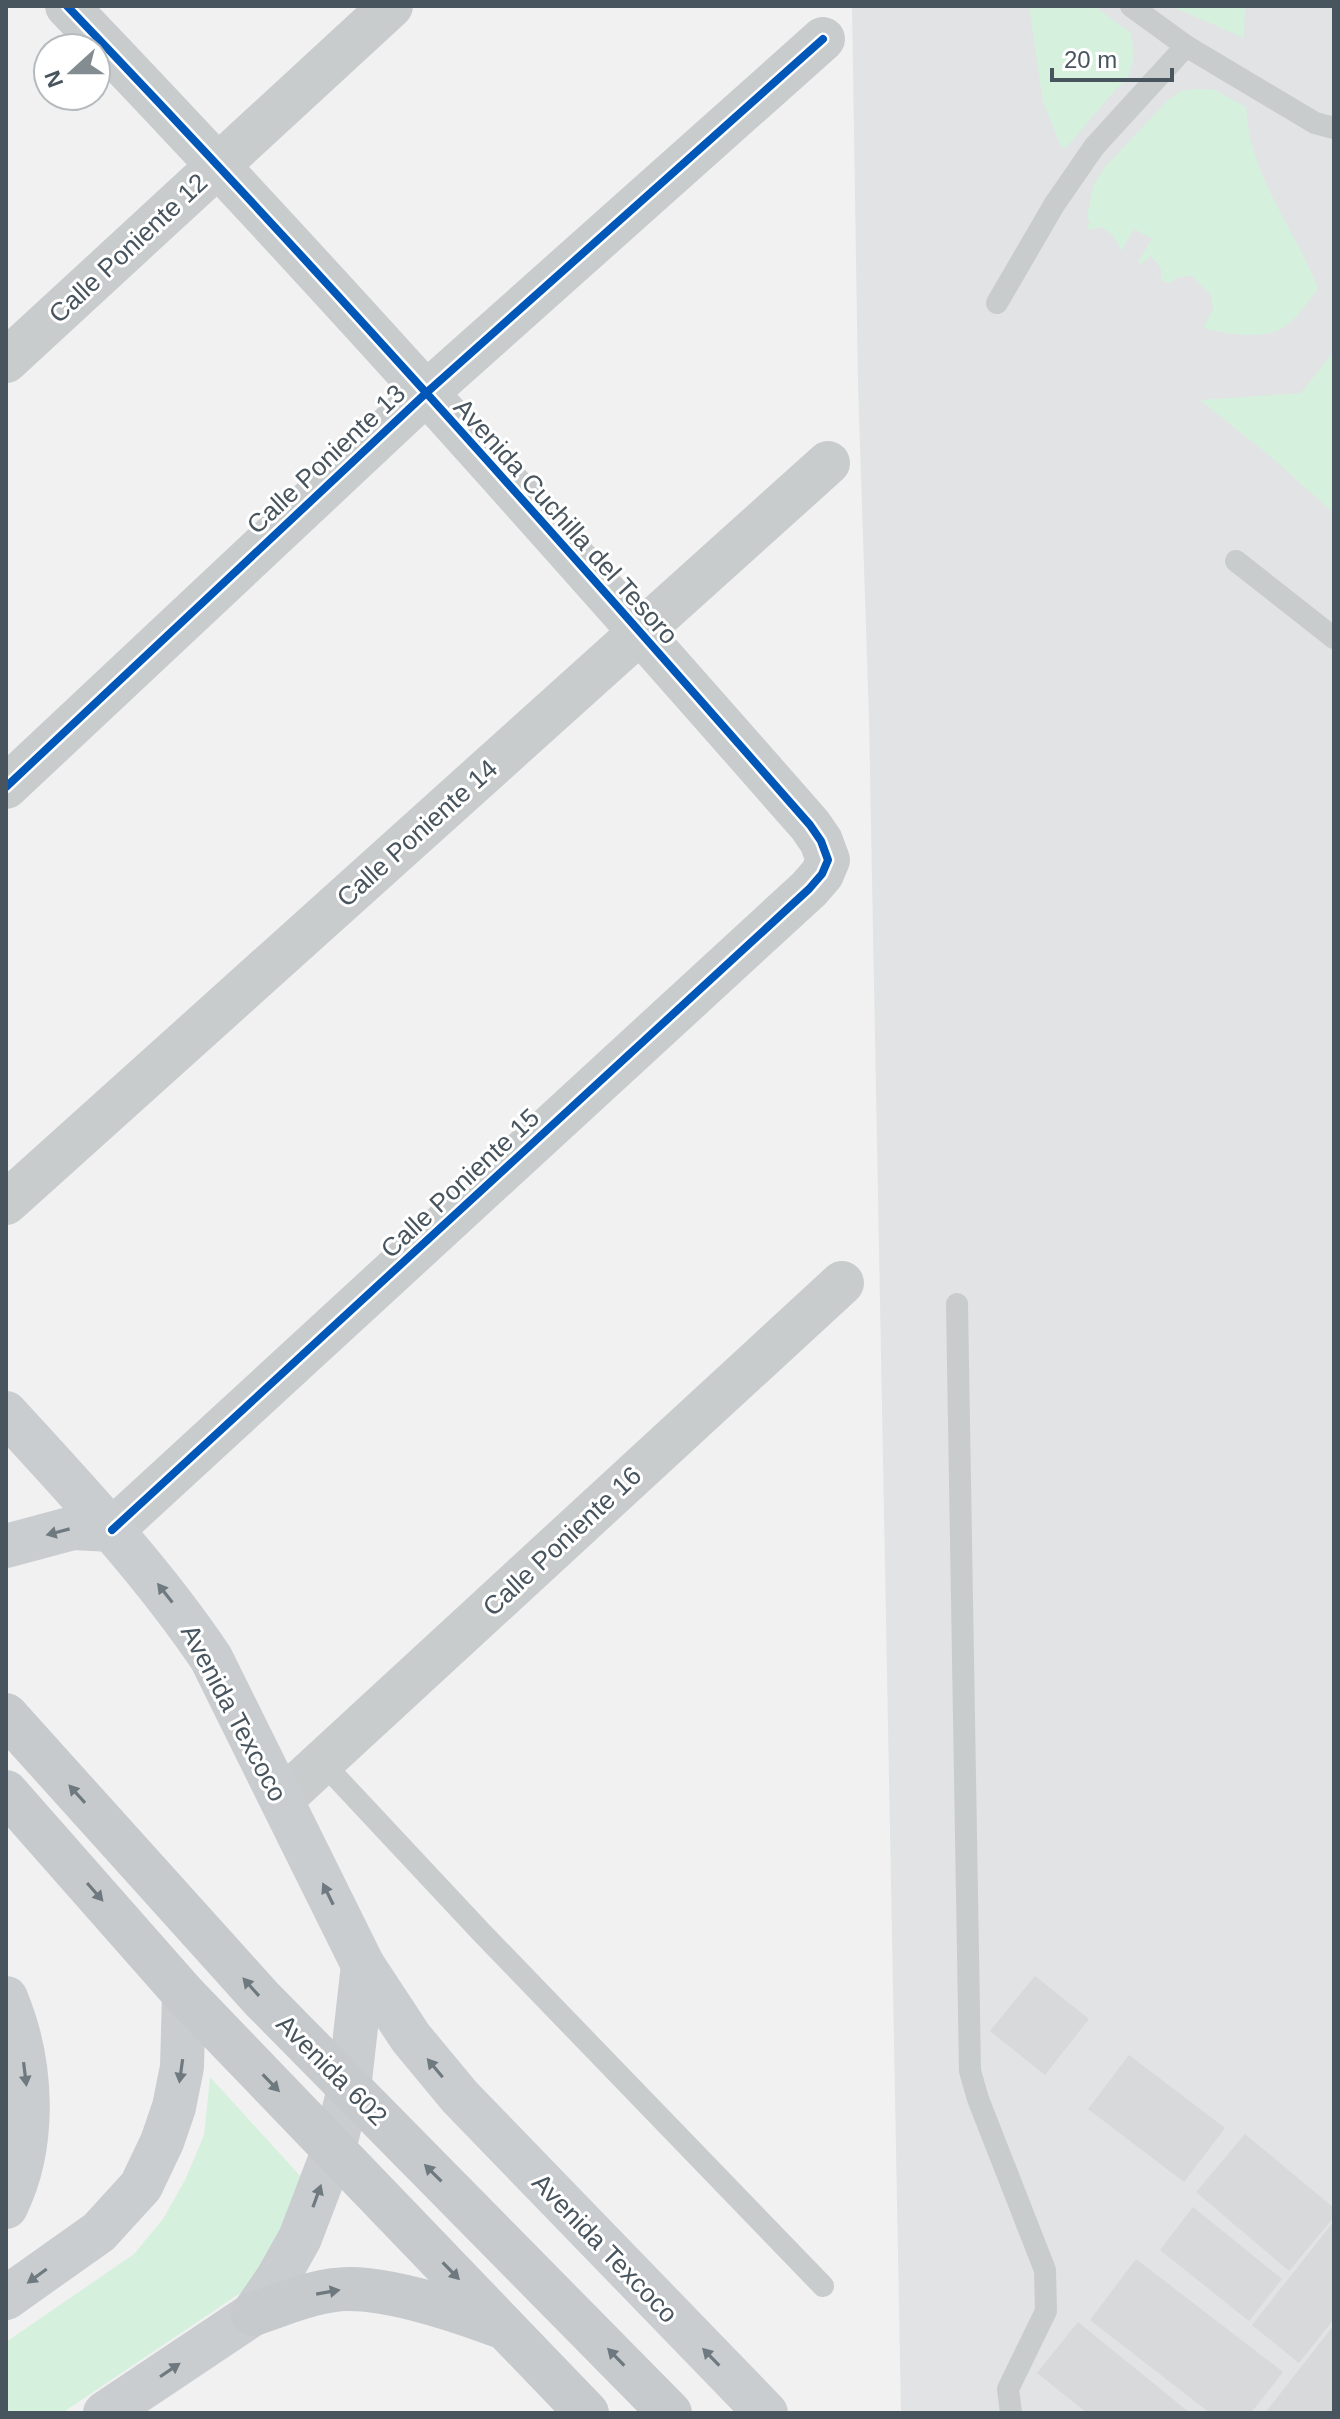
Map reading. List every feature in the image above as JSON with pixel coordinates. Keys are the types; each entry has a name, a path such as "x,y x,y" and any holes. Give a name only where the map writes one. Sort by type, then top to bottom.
{"main road":[{"name":"Avenida Texcoco","path":"6,1413 112,1530 179,1611 211,1658 363,1965 411,2038 460,2097 766,2413"},
{"path":"6,1546 73,1528 112,1530"},
{"name":"Avenida 602","path":"6,1715 261,1998 670,2413"},
{"name":"Avenida 602","path":"6,1792 184,1994 587,2413"},
{"path":"253,2314 300,2238 334,2149 349,2089 363,1965"},
{"path":"6,2298 99,2232 141,2186 162,2142 174,2107 182,2067 184,1994"},
{"path":"6,1998 21,2044 28,2109 19,2172 6,2207"},
{"path":"105,2413 253,2314 324,2292 350,2289 445,2306 506,2328"}],"street":[{"name":"Avenida Cuchilla del Tesoro","path":"67,6 218,164 640,632 810,825 821,841 828,860"},
{"name":"Calle Poniente 12","path":"6,361 391,6"},
{"name":"Calle Poniente 13","path":"6,787 425,394 823,39"},
{"name":"Calle Poniente 14","path":"6,1203 828,463"},
{"name":"Calle Poniente 15","path":"112,1530 809,889 822,874 828,860"},
{"name":"Calle Poniente 16","path":"282,1799 842,1283"}],"lane":[{"path":"1131,6 1186,46 1315,123 1334,128"},
{"path":"997,303 1054,205 1094,147 1186,46"},
{"path":"1236,561 1334,638"},
{"path":"957,1304 970,2071 1045,2270 1046,2311 1008,2389 1011,2413"},
{"path":"322,1762 482,1933 823,2286"}],"shaded area":[{"path":"852,6 1334,6 1334,2413 901,2413 869,719 858,384"}],"green space":[{"path":"1029,6 1094,6 1131,33 1133,56 1127,78 1065,149 1060,144 1043,102"},
{"path":"1171,6 1245,6 1244,38"},
{"path":"1215,90 1246,107 1249,132 1264,178 1318,288 1290,322 1271,333 1241,335 1203,328 1213,309 1211,295 1192,276 1178,277 1169,283 1161,280 1160,266 1150,256 1141,264 1138,262 1152,239 1134,229 1121,251 1108,232 1101,227 1090,230 1087,226 1093,186 1104,168 1168,100 1181,91"},
{"path":"1334,351 1334,514 1276,461 1200,400 1301,393"},
{"path":"210,2077 303,2179 288,2226 245,2290 62,2413 6,2413 6,2342 134,2254 163,2219 185,2180 204,2135"}],"building":[{"path":"1035,1976 1089,2019 1045,2075 990,2031"},
{"path":"1129,2055 1225,2128 1184,2182 1088,2109"},
{"path":"1245,2134 1334,2208 1334,2217 1289,2271 1196,2192"},
{"path":"1193,2207 1282,2279 1249,2321 1160,2250"},
{"path":"1334,2221 1334,2319 1299,2363 1252,2325"},
{"path":"1136,2259 1283,2372 1251,2413 1210,2413 1090,2320"},
{"path":"1078,2322 1190,2413 1087,2413 1037,2373"},
{"path":"1334,2325 1334,2413 1265,2413"}],"cycle path":[{"path":"67,6 350,309 535,514 810,825 821,841 828,860 822,874 809,889 112,1530"},
{"path":"6,787 425,394 823,39"}]}
